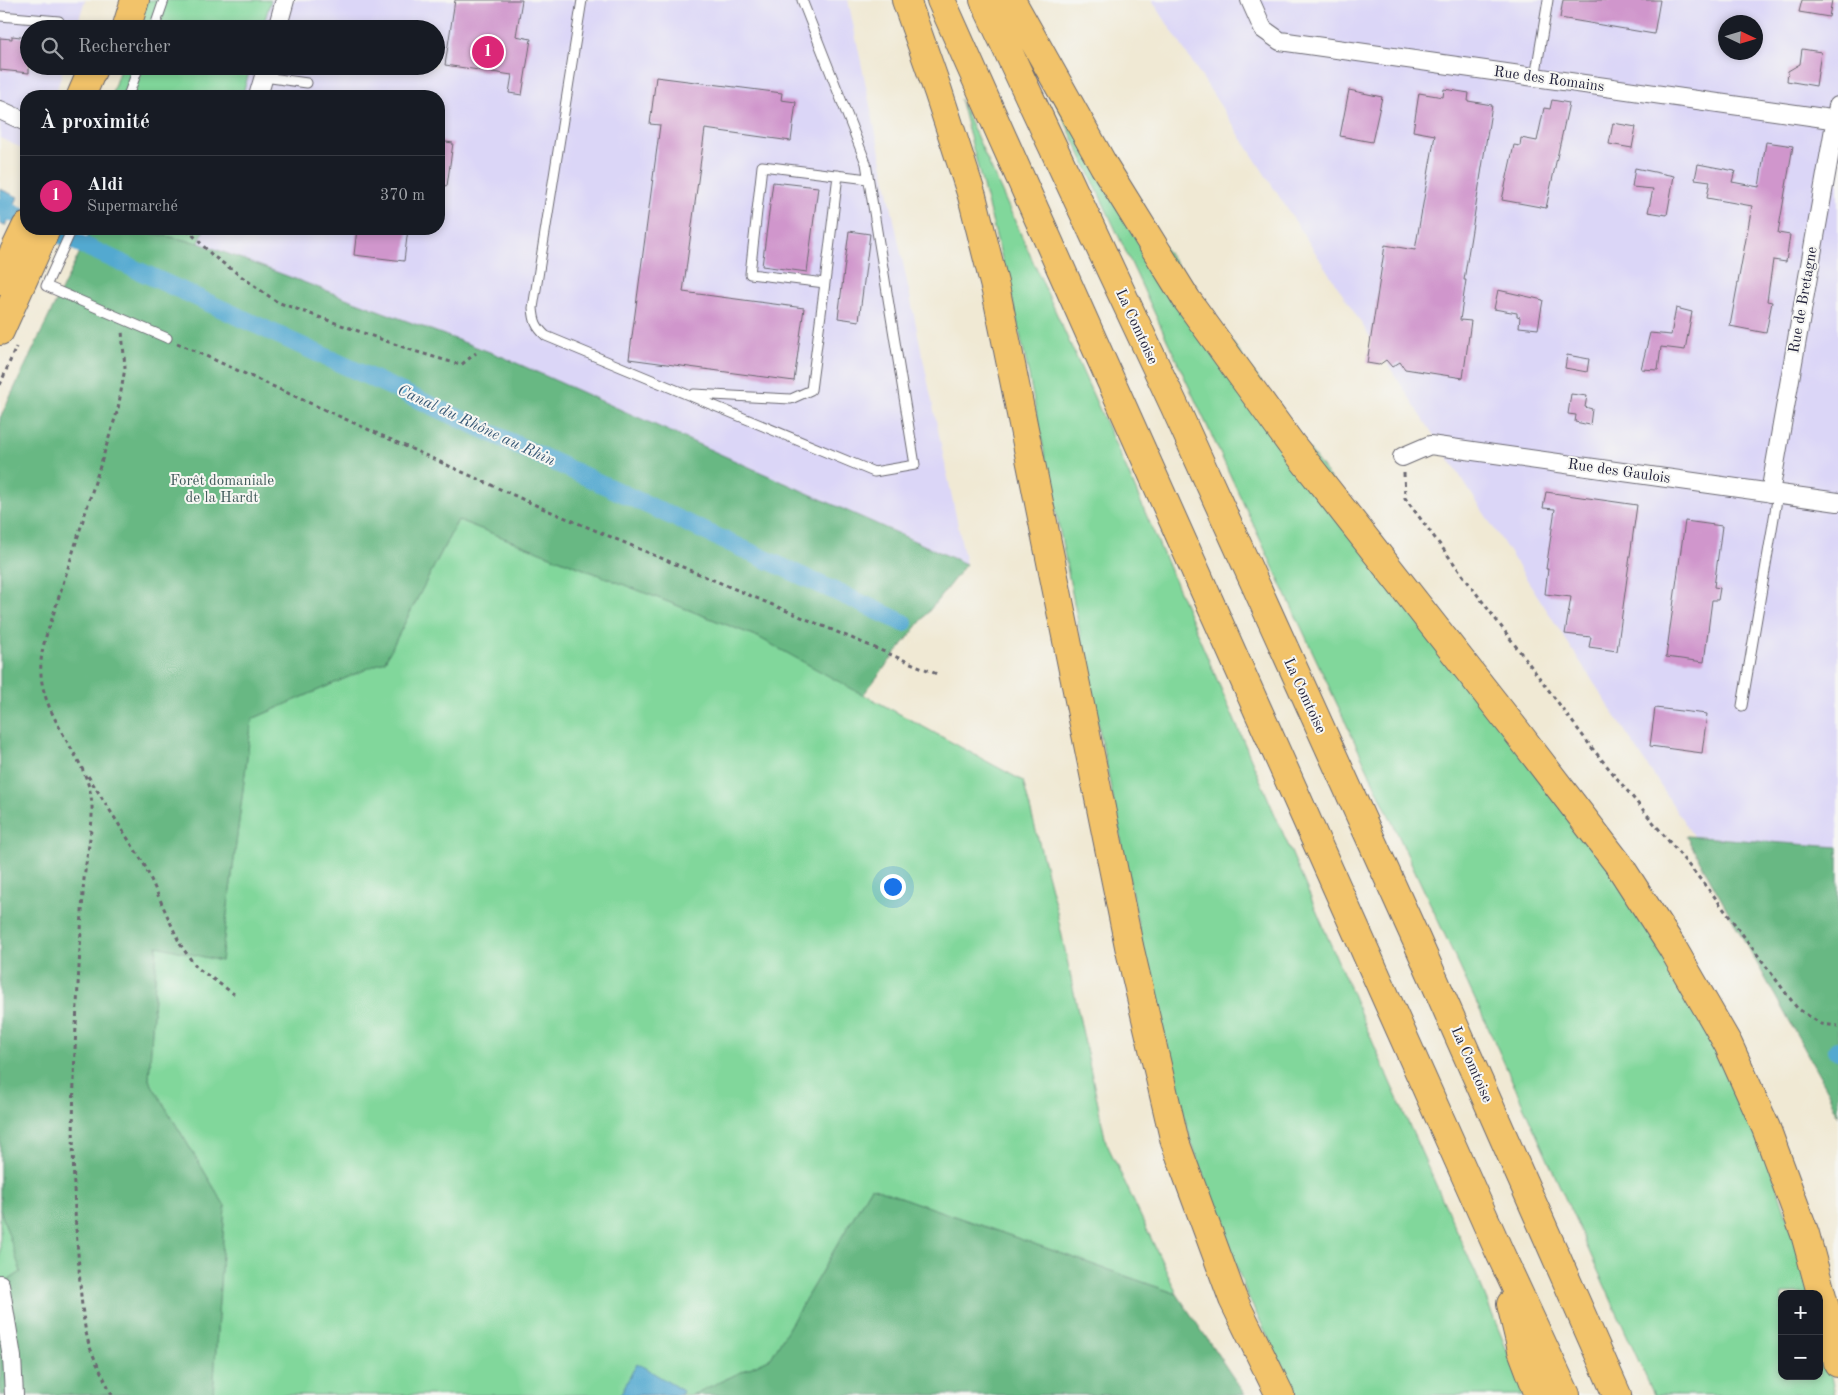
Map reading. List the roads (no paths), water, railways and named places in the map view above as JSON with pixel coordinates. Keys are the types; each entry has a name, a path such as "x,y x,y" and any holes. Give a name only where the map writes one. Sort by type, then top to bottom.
{"main road":[{"path":"110,20 116,0"},
{"path":"129,20 136,0"},
{"path":"906,0 972,196 996,291 1129,946 1175,1142 1233,1299 1280,1395"},
{"path":"941,0 1499,1252 1566,1395"},
{"name":"La Comtoise","path":"984,0 1174,405 1416,939 1617,1395"},
{"path":"1011,0 1104,166 1187,300 1291,444 1517,732 1619,866 1672,947 1728,1044 1766,1128 1805,1234 1832,1333 1838,1363"},
{"path":"84,90 90,75"},
{"path":"103,90 109,75"},
{"path":"1,277 25,244 38,235"},
{"path":"0,332 25,244"},
{"path":"1499,1252 1522,1350 1539,1395"},
{"path":"1571,1291 1629,1395"}],"street":[{"path":"279,20 285,0"},
{"name":"Rue des Romains","path":"1250,0 1263,29 1280,41 1535,78 1837,115"},
{"path":"260,90 264,75"},
{"path":"0,110 20,119"},
{"name":"Rue de Bretagne","path":"1774,494 1837,115"},
{"name":"Rue des Gaulois","path":"1402,457 1430,445 1838,502"},
{"path":"0,1284 12,1357 14,1395"}],"lane":[{"path":"157,20 164,0"},
{"path":"582,0 533,308 534,321 537,328 546,336 874,472 915,465 866,163 802,0"},
{"path":"1535,78 1548,0"},
{"path":"0,16 39,20"},
{"path":"130,90 136,75"},
{"path":"277,75 308,83"},
{"path":"825,283 750,274 762,166 868,179"},
{"path":"686,394 792,399 811,390 838,175"},
{"path":"69,235 46,286 167,338"},
{"path":"1742,706 1774,494"}],"water":[{"path":"0,189 18,197 5,226 0,224"},
{"path":"637,1363 683,1391 681,1395 620,1395"}],"waterway":[{"name":"Canal du Rhône au Rhin","path":"0,207 20,216"},
{"name":"Canal du Rhône au Rhin","path":"61,235 904,623"}],"place":[{"name":"Aldi","path":"488,52"}],"park label":[{"name":"Forêt domaniale de la Hardt","path":"222,490"}]}
